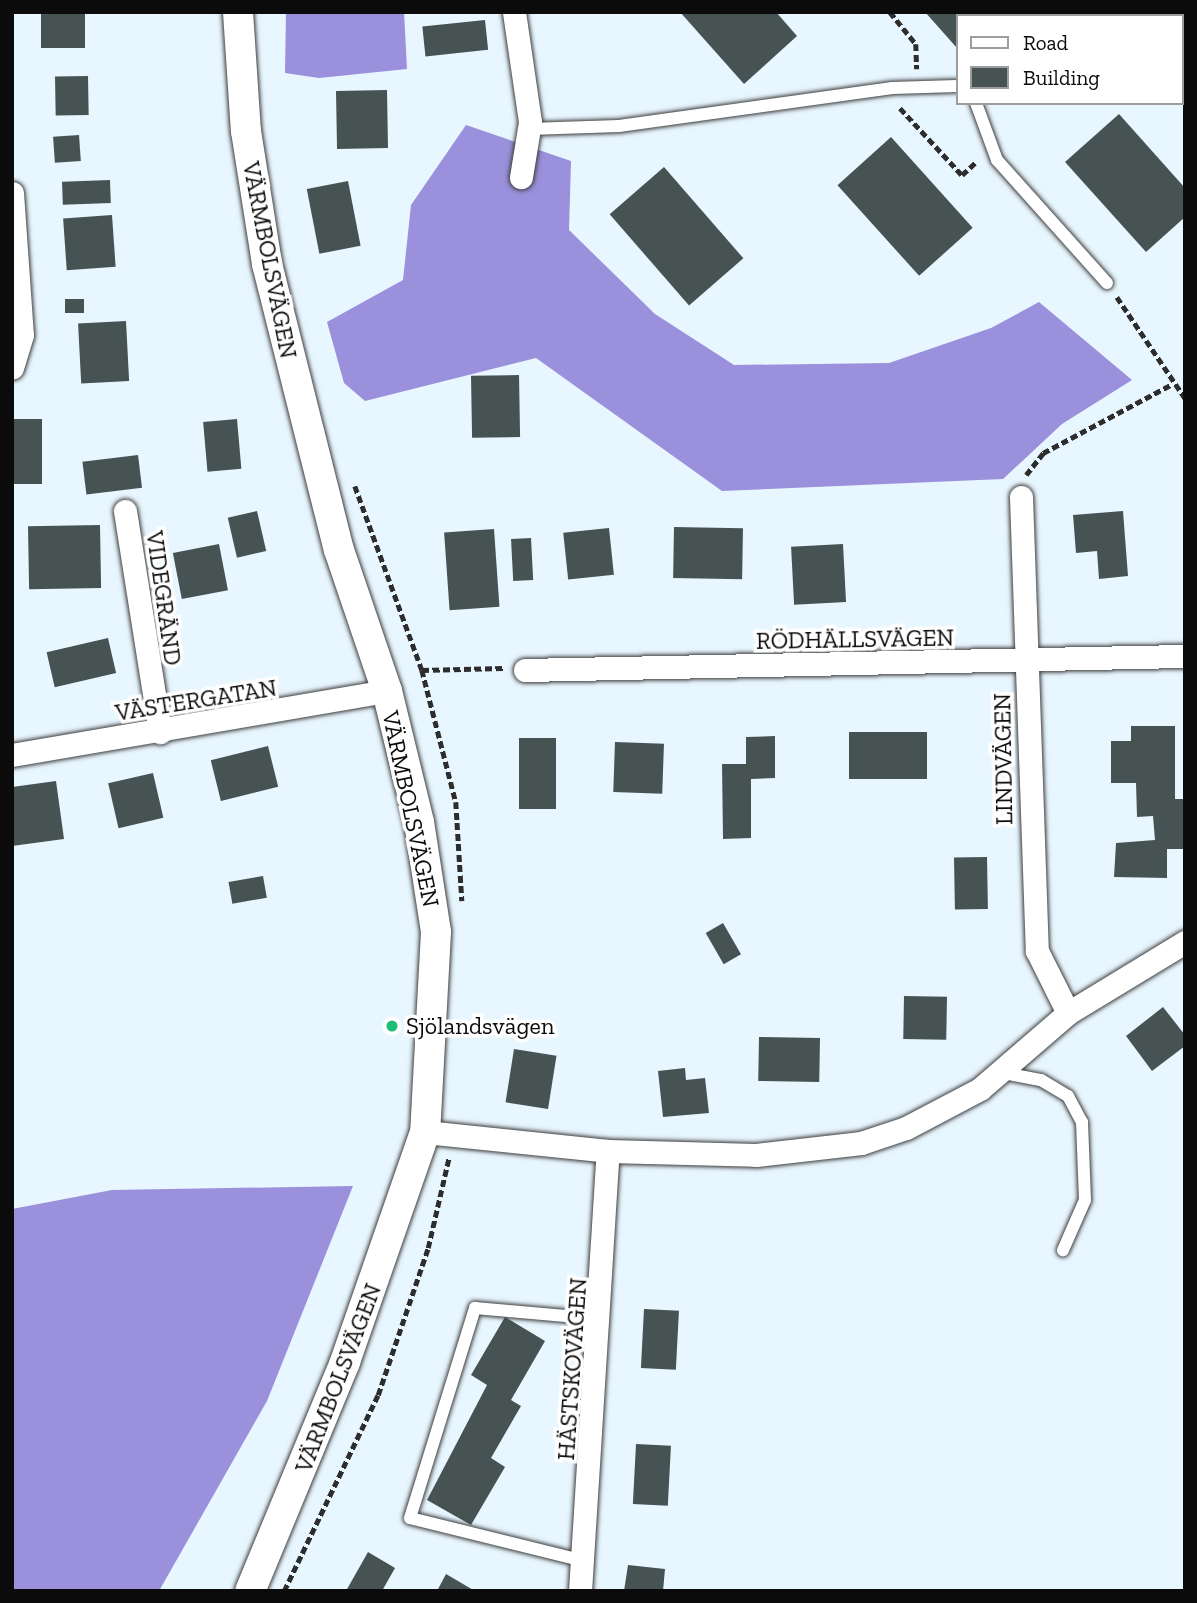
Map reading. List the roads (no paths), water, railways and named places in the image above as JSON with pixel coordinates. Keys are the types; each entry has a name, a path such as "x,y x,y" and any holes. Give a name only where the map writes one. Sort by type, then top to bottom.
{"street":[{"name":"VÄRMBOLSVÄGEN","path":"238,12 246,131 267,264 335,537 387,691 419,822 436,932 438,1133 250,1591"},
{"path":"514,12 529,130 521,177"},
{"path":"12,193 22,335 12,368"},
{"name":"LINDVÄGEN","path":"1021,497 1037,951 1068,1013"},
{"name":"VIDEGRÄND","path":"125,511 160,732"},
{"name":"RÖDHÄLLSVÄGEN","path":"525,670 1185,656"},
{"name":"VÄSTERGATAN","path":"12,755 160,732 387,691"},
{"path":"438,1133 608,1151 769,1154 861,1143 906,1128 1004,1073 1068,1013 1185,942"},
{"name":"HÄSTSKOVÄGEN","path":"580,1591 601,1320 608,1151"}],"lane":[{"path":"529,130 619,126 883,89 956,86"},
{"path":"977,105 997,160 1107,284"},
{"path":"1004,1073 1041,1080 1068,1096 1082,1122 1085,1200 1063,1250"},
{"path":"584,1561 410,1518 475,1308 601,1320"}],"place":[{"name":"Sjölandsvägen","path":"392,1026"}]}
